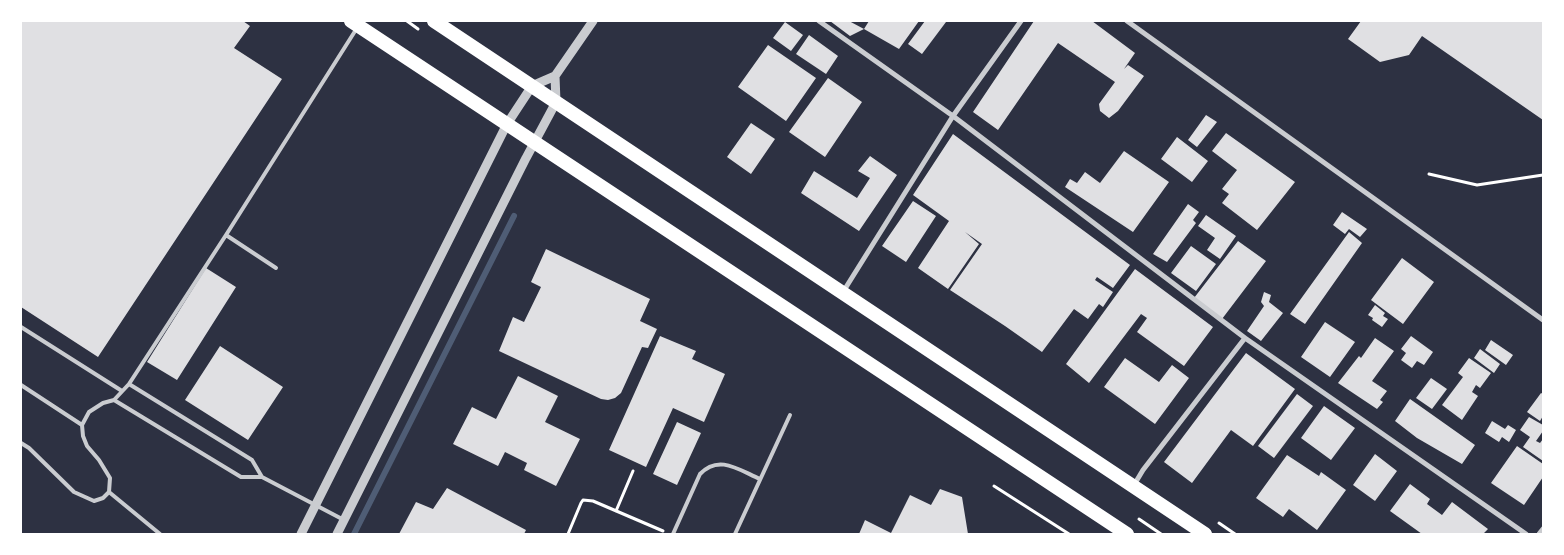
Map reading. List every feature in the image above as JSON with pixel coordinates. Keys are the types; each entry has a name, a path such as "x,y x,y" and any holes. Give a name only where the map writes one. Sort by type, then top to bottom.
{"highway":[{"path":"434,21 1205,534"},
{"path":"354,24 1127,534"}],"street":[{"path":"301,534 507,124 532,86 555,76 592,21"},
{"path":"819,21 953,116 1245,338 1526,534"},
{"path":"842,293 953,116 1021,21"},
{"path":"1127,21 1543,320"},
{"path":"337,534 556,102 555,76"},
{"path":"1133,486 1143,470 1245,338"},
{"path":"1539,534 1543,529"}],"lane":[{"path":"21,443 29,448 74,492 94,502 103,498 109,492 110,478 99,460 87,446 83,436 82,425 89,412 103,403 114,400 129,384 226,235 354,24"},
{"path":"226,235 276,268"},
{"path":"21,327 122,391"},
{"path":"129,384 252,460 262,477"},
{"path":"21,385 82,425"},
{"path":"114,400 241,477 262,477 344,520"},
{"path":"735,534 790,415"},
{"path":"672,534 700,474 706,467 726,464 760,479"},
{"path":"109,492 160,534"}],"path":[{"path":"1429,174 1477,185 1543,175"},
{"path":"616,511 633,471"},
{"path":"994,486 1069,534"},
{"path":"568,534 583,500 593,501 672,534"}],"building":[{"path":"21,21 243,21 250,26 234,48 282,79 98,357 21,307"},
{"path":"830,21 849,21 864,29 850,36"},
{"path":"869,21 919,21 899,49 864,29"},
{"path":"925,21 946,22 922,54 908,44"},
{"path":"1034,21 1092,21 1135,53 1124,69 1128,65 1144,76 1118,111 1109,118 1100,111 1099,104 1115,82 1058,43 998,130 973,112"},
{"path":"1361,21 1543,21 1543,120 1422,36 1409,55 1380,62 1348,39"},
{"path":"785,22 803,35 791,51 773,38"},
{"path":"809,35 838,56 826,74 796,54"},
{"path":"768,45 816,78 786,121 738,87"},
{"path":"828,78 862,102 825,157 789,132"},
{"path":"1206,115 1217,122 1197,147 1188,140"},
{"path":"751,123 775,139 751,174 727,157"},
{"path":"1226,133 1295,182 1257,230 1222,203 1229,194 1222,189 1237,170 1212,151"},
{"path":"953,134 1130,265 1113,288 1097,277 1095,280 1113,292 1103,307 1099,304 1088,319 1074,309 1042,352 950,290 982,244 965,232 979,244 948,289 918,268 949,221 913,195"},
{"path":"1177,137 1208,161 1192,182 1161,159"},
{"path":"1124,151 1169,182 1133,232 1065,187 1070,179 1077,183 1085,172 1100,183"},
{"path":"870,156 897,175 859,231 801,193 814,171 857,198 870,178 858,171"},
{"path":"913,201 936,216 906,262 882,246"},
{"path":"1188,204 1199,212 1193,220 1196,223 1167,262 1153,254"},
{"path":"1342,212 1367,229 1360,237 1349,229 1345,234 1333,225"},
{"path":"1206,215 1236,236 1220,259 1207,250 1215,238 1198,226"},
{"path":"1349,232 1362,243 1305,324 1290,314"},
{"path":"1238,241 1266,261 1222,319 1194,298"},
{"path":"1191,246 1216,264 1196,291 1171,273"},
{"path":"546,249 650,299 640,321 657,329 648,348 642,347 621,393 615,398 601,399 499,351 513,317 524,322 541,287 531,282"},
{"path":"1402,258 1434,282 1403,324 1371,300"},
{"path":"206,268 236,287 177,380 147,362"},
{"path":"1135,269 1213,327 1184,366 1137,332 1147,318 1141,314 1089,383 1066,364"},
{"path":"1264,292 1271,295 1269,302 1283,313 1261,341 1247,331 1264,306 1261,302"},
{"path":"1375,305 1385,313 1383,316 1388,319 1382,327 1368,315"},
{"path":"1325,322 1355,342 1330,377 1301,357"},
{"path":"660,336 696,351 692,359 725,374 704,422 673,408 646,467 609,450"},
{"path":"1411,336 1433,352 1424,365 1417,361 1412,368 1401,360 1406,353 1401,349"},
{"path":"1375,338 1394,351 1372,381 1387,391 1380,400 1383,402 1377,409 1338,383 1359,356 1361,358"},
{"path":"1491,340 1513,355 1506,365 1485,350"},
{"path":"220,346 283,387 248,440 185,400"},
{"path":"1480,349 1500,364 1494,373 1474,358"},
{"path":"1246,353 1295,389 1253,446 1231,430 1192,483 1164,462"},
{"path":"1125,358 1159,382 1172,365 1189,378 1155,424 1104,387"},
{"path":"1469,358 1491,373 1480,388 1476,385 1472,392 1478,396 1462,420 1442,405 1463,377 1458,373"},
{"path":"518,376 558,396 545,422 580,439 556,486 524,470 527,463 505,452 498,466 453,444 472,407 496,419"},
{"path":"1431,378 1447,389 1432,409 1416,398"},
{"path":"1541,393 1543,394 1543,416 1540,421 1527,412"},
{"path":"1297,394 1313,406 1274,458 1258,446"},
{"path":"1410,399 1475,445 1462,464 1417,438 1395,421"},
{"path":"1324,406 1355,428 1331,460 1301,438"},
{"path":"1529,417 1543,425 1543,431 1536,441 1540,443 1543,439 1543,461 1523,447 1530,437 1520,430"},
{"path":"1492,421 1505,429 1508,425 1516,430 1509,442 1502,437 1499,442 1485,433"},
{"path":"677,422 701,433 677,485 653,474"},
{"path":"1517,446 1543,464 1543,477 1524,505 1491,483"},
{"path":"1375,454 1397,471 1375,501 1353,485"},
{"path":"1287,455 1319,476 1321,472 1346,490 1317,530 1289,509 1283,517 1256,498"},
{"path":"1410,484 1430,499 1427,504 1442,515 1452,502 1488,529 1483,534 1422,534 1390,511"},
{"path":"447,488 526,530 524,534 399,534 416,502 433,509"},
{"path":"940,489 962,497 968,534 859,534 865,520 891,533 910,495 931,505"}],"waterway":[{"path":"354,534 514,216"}]}
